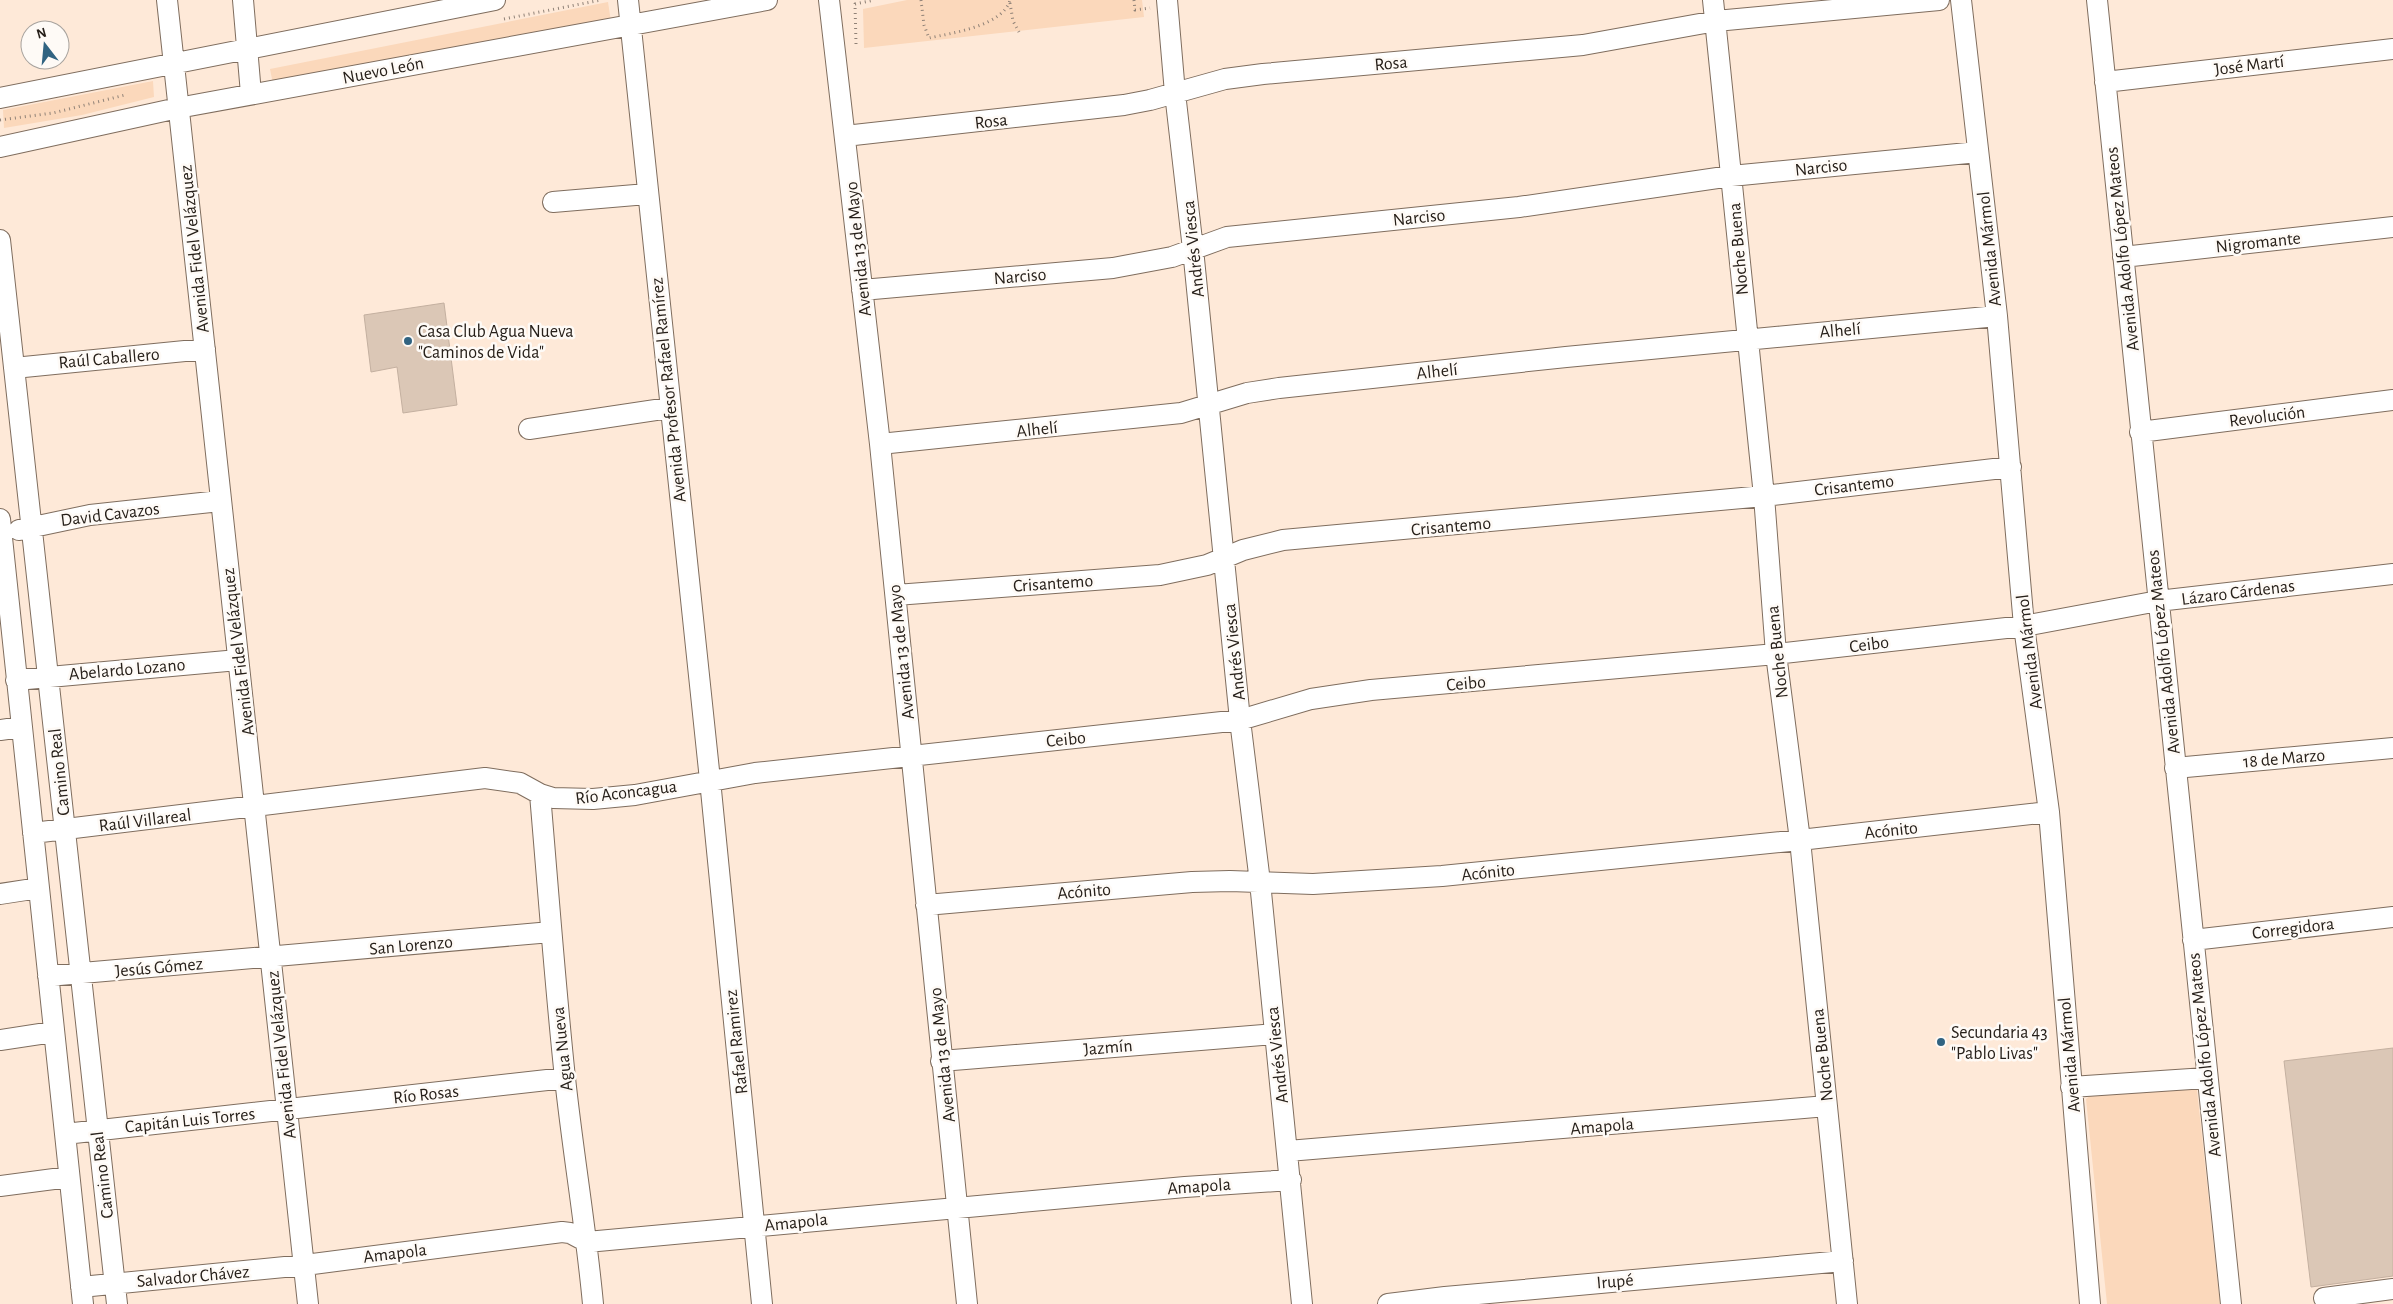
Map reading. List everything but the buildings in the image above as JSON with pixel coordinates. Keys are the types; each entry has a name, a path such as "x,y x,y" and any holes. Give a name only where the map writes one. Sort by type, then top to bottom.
{"street":[{"name":"Avenida Fidel Velázquez","path":"167,0 220,501 256,806 270,958 308,1304"},
{"path":"243,0 251,94"},
{"path":"0,98 175,63 247,51 495,0"},
{"name":"Avenida Profesor Rafael Ramírez","path":"628,0 669,408 710,780"},
{"name":"Nuevo León","path":"0,147 251,94 767,0"},
{"name":"Avenida 13 de Mayo","path":"829,0 896,595 941,1061 959,1207 967,1304"},
{"name":"Andrés Viesca","path":"1167,0 1240,720 1260,882 1291,1180 1302,1304"},
{"name":"Noche Buena","path":"1712,0 1716,22 1746,339 1764,496 1776,654 1800,840 1847,1304"},
{"name":"Rosa","path":"845,136 1115,106 1175,93 1225,79 1583,45 1716,22 1939,0"},
{"name":"Avenida Mármol","path":"1961,0 1997,316 2024,626 2049,812 2090,1304"},
{"name":"Avenida Adolfo López Mateos","path":"2097,0 2206,1078 2231,1304"},
{"name":"José Martí","path":"2105,82 2393,49"},
{"name":"Narciso","path":"862,290 1113,268 1148,262 1227,237 1519,207 1731,176 1978,152"},
{"path":"552,202 647,194"},
{"name":"Nigromante","path":"2124,257 2393,227"},
{"name":"Camino Real","path":"0,240 116,1304"},
{"name":"Alhelí","path":"880,444 1181,413 1247,393 1278,388 1746,339 1997,316"},
{"name":"Raúl Caballero","path":"14,368 205,349"},
{"name":"Revolución","path":"2140,432 2393,400"},
{"path":"529,429 669,408"},
{"name":"Crisantemo","path":"896,595 1160,575 1207,565 1260,545 1283,540 1508,521 1764,496 2011,467"},
{"name":"David Cavazos","path":"1,530 30,527 90,515 220,501"},
{"name":"Camino Real","path":"1,530 82,1295"},
{"name":"Lázaro Cárdenas","path":"2024,626 2158,601 2393,574"},
{"name":"Ceibo","path":"911,756 1240,720 1274,708 1311,699 1371,690 1776,654 2024,626"},
{"name":"Abelardo Lozano","path":"16,680 238,660"},
{"path":"0,730 21,727"},
{"name":"18 de Marzo","path":"2175,768 2393,748"},
{"name":"Río Aconcagua","path":"256,806 485,778 520,783 540,794 571,800 593,799 635,795 755,773 911,756"},
{"name":"Rafael Ramirez","path":"710,780 762,1304"},
{"name":"Agua Nueva","path":"540,794 565,1078 578,1189 588,1242 593,1304"},
{"name":"Raúl Villareal","path":"34,833 256,806"},
{"name":"Acónito","path":"926,905 1151,885 1230,881 1313,884 1442,876 1800,840 2049,812"},
{"path":"0,894 39,888"},
{"name":"Corregidora","path":"2193,940 2393,916"},
{"name":"San Lorenzo","path":"270,958 551,932"},
{"name":"Jesús Gómez","path":"48,976 270,958"},
{"path":"0,1040 53,1032"},
{"name":"Jazmín","path":"941,1061 1275,1034"},
{"name":"Río Rosas","path":"286,1110 565,1078"},
{"path":"2071,1087 2206,1078"},
{"name":"Amapola","path":"1288,1152 1827,1106"},
{"name":"Capitán Luis Torres","path":"64,1134 286,1110"},
{"path":"0,1186 69,1177"},
{"name":"Amapola","path":"304,1265 562,1232 570,1233 588,1242 1185,1187 1291,1180"},
{"name":"Irupé","path":"1388,1304 1445,1297 1843,1261"},
{"name":"Salvador Chávez","path":"82,1295 114,1283 304,1265"},
{"path":"2324,1298 2393,1288"}],"path":[{"path":"835,52 856,48 855,4 874,0"},
{"path":"921,0 924,25 929,38 970,29 994,19 1011,1"},
{"path":"1011,1 1013,21 1020,32"},
{"path":"0,120 52,113 128,95"}],"shaded area":[{"path":"907,0 1142,0 1144,17 864,48 863,9"},
{"path":"608,2 611,22 273,84 270,69"},
{"path":"153,81 154,97 82,115 4,128 3,110"},
{"path":"2189,1084 2197,1090 2220,1304 2107,1304 2086,1099 2097,1090"}],"place":[{"name":"Casa Club Agua Nueva \"Caminos de Vida\"","path":"408,341"},
{"name":"Secundaria 43 \"Pablo Livas\"","path":"1941,1042"}]}
